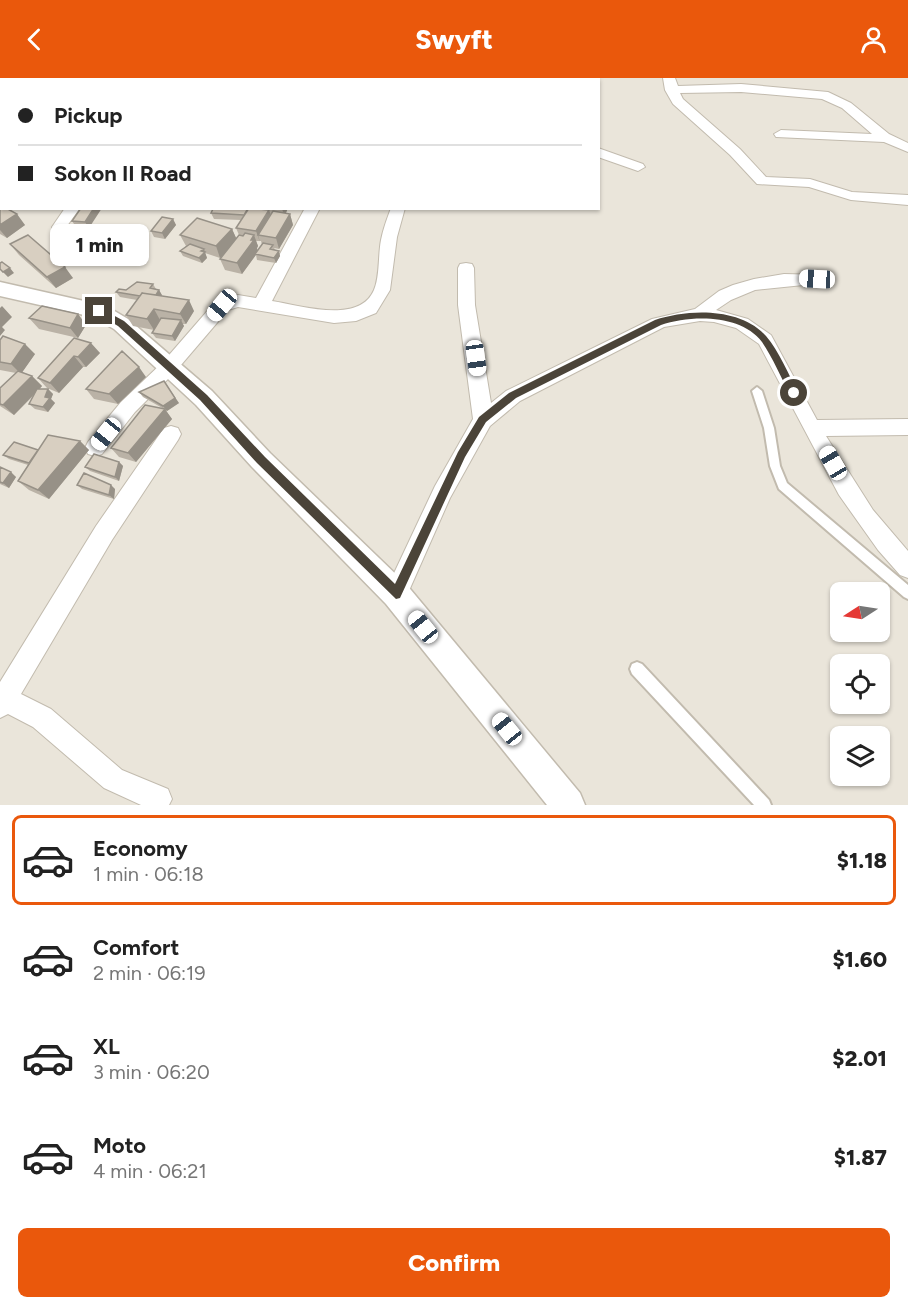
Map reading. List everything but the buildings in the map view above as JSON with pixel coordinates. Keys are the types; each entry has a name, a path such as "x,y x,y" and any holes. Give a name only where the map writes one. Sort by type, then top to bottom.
{"street":[{"path":"670,84 741,88 836,98 884,138"},
{"path":"670,84 686,110 735,152 762,181 810,183 851,196 908,200"},
{"path":"780,134 884,138 908,147"},
{"path":"600,153 638,167"},
{"path":"59,227 72,210"},
{"path":"261,305 313,210"},
{"path":"95,448 129,406 169,367 222,305 238,301 334,317 356,315 370,309 382,290 391,229 397,210"},
{"path":"466,268 464,294 476,358 483,420"},
{"path":"699,315 714,300 766,280 817,279"},
{"path":"0,289 99,311 121,324 204,398 261,460 396,594 568,805"},
{"path":"396,594 442,493 483,420 513,396 676,316 699,315 734,320 756,331 765,340 813,429 867,518 888,548 908,567"},
{"path":"813,429 908,427"},
{"path":"158,799 113,779 42,718 2,701 104,532 171,434"}],"lane":[{"path":"757,391 769,428 775,466 783,486 908,593"},
{"path":"637,669 764,805"}],"shaded area":[{"path":"600,78 908,78 908,805 0,805 0,210 600,210"}],"route":[{"path":"99,311 121,324 204,398 261,460 396,594 461,455 483,420 513,396 658,323 676,316 699,315 734,320 756,331 765,340 794,393"}]}
